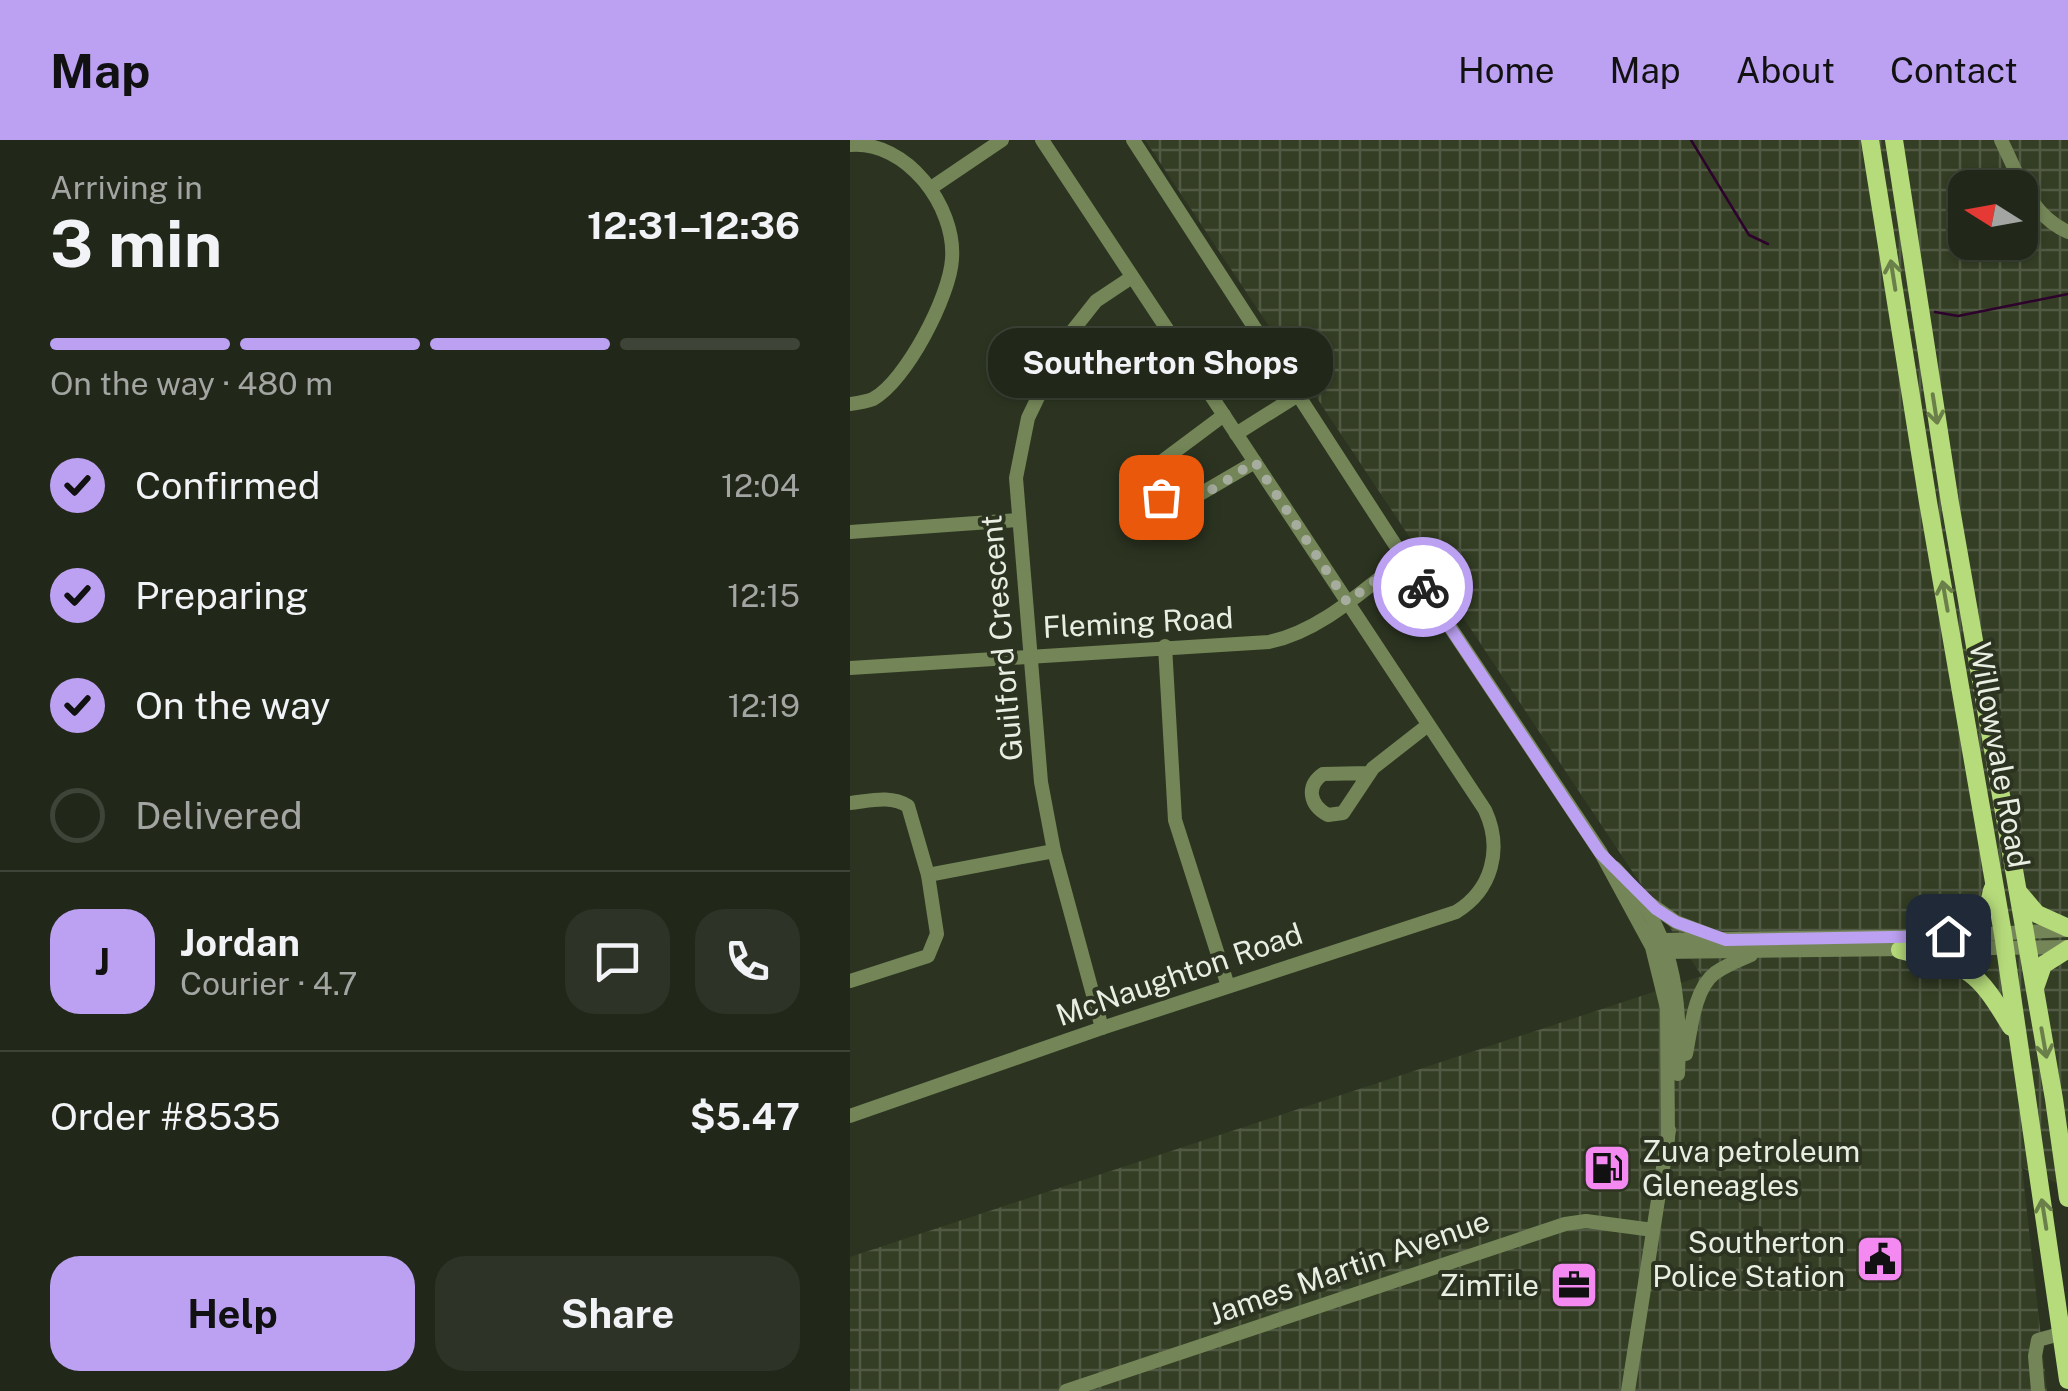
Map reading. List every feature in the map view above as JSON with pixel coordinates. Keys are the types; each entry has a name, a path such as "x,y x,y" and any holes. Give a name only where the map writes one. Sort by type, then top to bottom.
{"main road":[{"name":"Willowvale Road","path":"1870,140 1994,878 2065,1332 2068,1380"},
{"name":"Willowvale Road","path":"1894,140 1950,502 2068,1198"},
{"path":"1948,936 1970,928 1986,912 1994,878"},
{"path":"2017,890 2037,914 2068,929"},
{"path":"2034,988 2043,965 2068,948"},
{"path":"1900,950 1955,964 1977,976 2016,1036"}],"street":[{"path":"931,188 1002,140"},
{"path":"1042,140 1428,725 1368,773"},
{"path":"1133,140 1660,947 1667,1008 1668,1139"},
{"path":"2002,140 2031,203 2041,216 2068,232"},
{"path":"850,145 892,152 931,188 945,221 952,254 947,283 922,339 900,374 875,398 850,404"},
{"name":"Guilford Crescent","path":"1102,1028 1054,850 1041,782 1016,478 1028,418 1066,339 1096,301 1132,277"},
{"path":"1236,434 1298,395"},
{"path":"1224,415 1161,462 1154,489 1172,502 1188,501 1255,462"},
{"path":"850,532 1019,520"},
{"name":"Fleming Road","path":"850,668 1288,638 1347,602 1404,559"},
{"path":"1164,646 1175,820 1228,986"},
{"name":"McNaughton Road","path":"850,1116 1102,1028 1456,912 1478,896 1488,875 1494,835 1485,810 1428,725"},
{"path":"850,803 886,799 908,806 928,876 937,934 928,956 850,981"},
{"path":"928,876 1054,850"},
{"path":"1600,853 1638,894 1676,922 1726,940"},
{"path":"1638,894 1660,947 1680,1020 1678,1077"},
{"path":"1660,947 1756,952 1900,950 2026,940 2068,929"},
{"path":"1660,947 1726,940 1948,936 2004,941"},
{"path":"2026,940 2068,948"},
{"path":"1628,1391 1678,1077 1698,1002 1714,973 1756,952"},
{"name":"James Martin Avenue","path":"1066,1391 1565,1224 1586,1221 1654,1230"},
{"path":"2038,1391 2038,1340 2065,1332"}],"shaded area":[{"path":"1145,140 2068,140 2068,1188 2022,1168 2047,1391 850,1391 850,1257 1702,976"}],"waterway":[{"path":"1691,140 1749,235 1768,244"},
{"path":"1935,312 1958,316 2068,294"}],"way so far":[{"path":"1161,497 1172,502 1188,501 1255,462 1347,602 1404,559 1423,587"}],"place":[{"name":"Southerton Shops","path":"1161,497"},
{"name":"Zuva petroleum Gleneagles","path":"1607,1168"},
{"name":"Southerton Police Station","path":"1880,1259"},
{"name":"ZimTile","path":"1574,1285"}],"route":[{"path":"1423,587 1600,853 1656,909 1676,922 1726,940 1948,936"}]}
